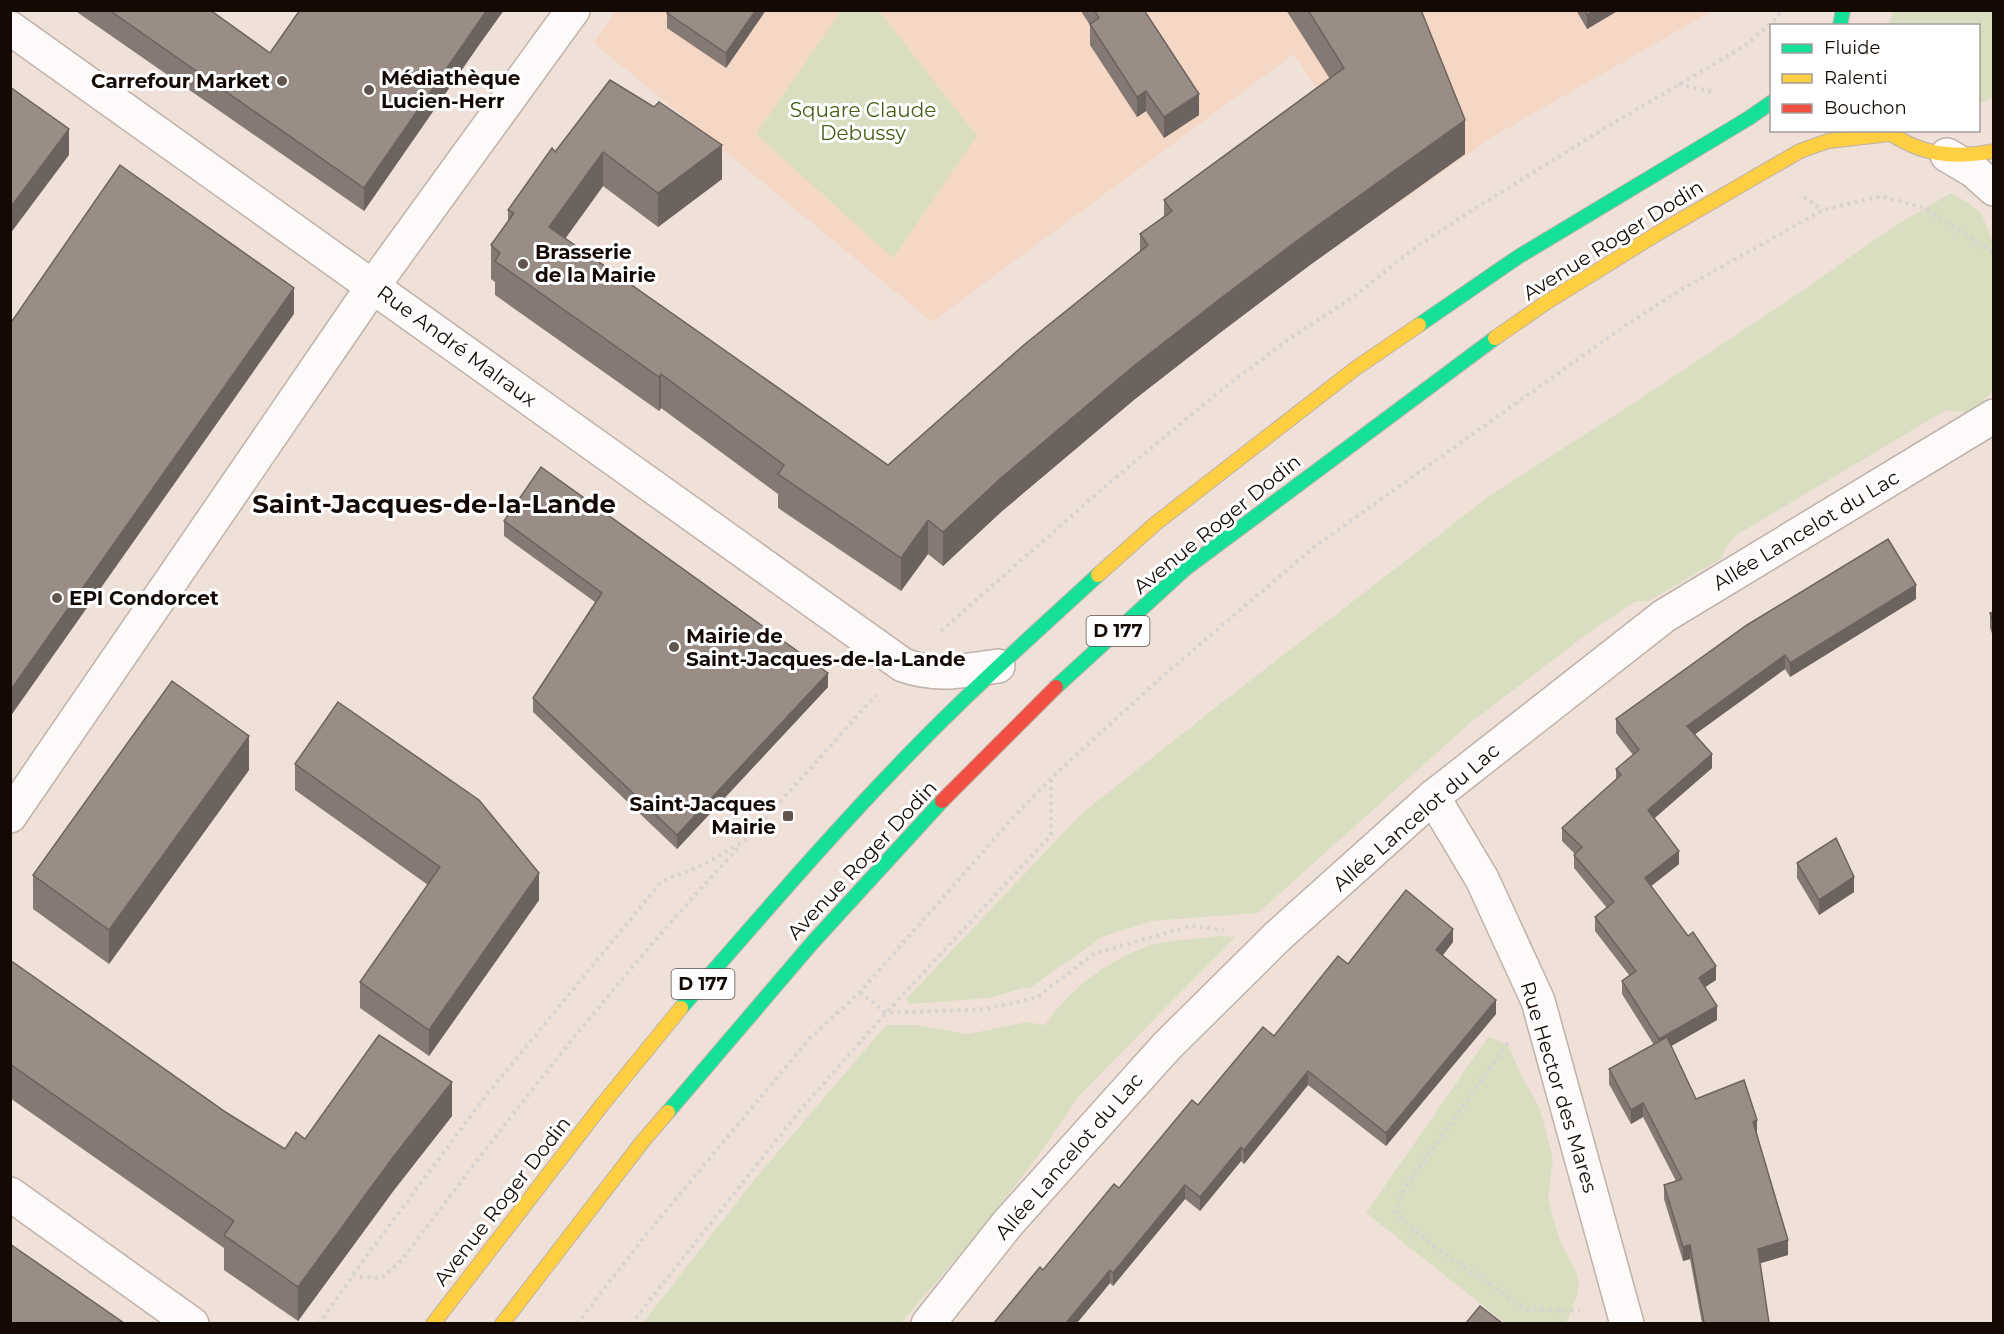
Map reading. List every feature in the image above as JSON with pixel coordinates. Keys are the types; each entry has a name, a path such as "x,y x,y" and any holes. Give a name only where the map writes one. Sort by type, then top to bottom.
{"main road":[{"name":"Avenue Roger Dodin","path":"433,1323 602,1105 676,1014 770,906 896,769 998,666 1155,524 1356,368 1518,257 1770,103"},
{"name":"Avenue Roger Dodin","path":"502,1323 643,1142 813,942 954,788 1047,695 1185,569 1467,357 1547,302 1660,232 1800,151 1828,141 1888,132"},
{"path":"1888,132 1917,148 1947,155 1972,155 1994,151"}],"street":[{"path":"10,816 374,286 573,10"},
{"name":"Rue André Malraux","path":"10,28 903,665 919,670 949,674 998,666"},
{"path":"1947,155 1974,171 1994,189"},
{"name":"Allée Lancelot du Lac","path":"928,1323 1008,1223 1166,1047 1278,936 1433,797 1664,616 1994,416"},
{"name":"Rue Hector des Mares","path":"1433,797 1482,879 1538,1001 1622,1320"},
{"path":"10,1194 192,1323"}],"path":[{"path":"1770,24 1782,10"},
{"path":"1679,84 1743,47 1770,24"},
{"path":"577,1323 645,1236 810,1038 860,992 1010,821 1051,778 1164,675 1314,547 1626,325 1682,289 1823,210 1881,196 1924,208 1994,253"},
{"path":"631,1323 801,1109 886,1013 1052,835 1051,778"},
{"path":"353,1274 381,1278 402,1260 537,1084 653,942 746,840"},
{"path":"860,992 886,1013 985,1009 1036,998 1095,953 1191,926 1278,936"},
{"path":"1538,1001 1404,1189 1395,1213 1436,1248 1526,1309 1622,1320"}],"shaded area":[{"path":"616,10 1712,11 1492,137 1393,207 1294,54 932,322 594,43"}],"green space":[{"name":"Square Claude Debussy","path":"841,11 879,11 977,136 893,258 756,134"},
{"path":"1893,11 1993,11 1993,97 1980,104 1980,24 1889,24"},
{"path":"1951,193 1981,213 1993,241 1993,391 1972,413 1946,410 1735,536 1725,549 1722,558 1649,601 1636,601 1591,631 1469,724 1258,913 1152,921 1102,937 1030,988 990,998 910,1004 906,999 1081,814 1492,494 1799,293 1890,229"},
{"path":"1219,936 1235,937 1079,1096 1016,1185 901,1323 642,1324 754,1180 886,1025 917,1025 968,1034 1027,1022 1045,1025 1065,1000 1089,978 1117,960 1153,945"},
{"path":"1488,1037 1510,1048 1520,1073 1538,1105 1544,1123 1553,1159 1548,1199 1561,1244 1576,1271 1579,1285 1566,1323 1505,1323 1366,1213"}],"building":[{"name":"Médiathèque Lucien-Herr","path":"109,10 210,10 270,53 300,10 487,10 364,188"},
{"path":"670,10 756,10 726,53 667,13"},
{"path":"1094,10 1144,10 1199,94 1164,117 1146,91 1137,97 1090,24 1099,18"},
{"path":"1308,10 1421,10 1465,120 1310,231 1135,365 1001,478 943,532 928,520 901,558 778,474 784,465 661,374 659,377 495,261 500,253 491,245 514,213 508,210 552,148 555,152 610,80 654,107 659,102 722,145 658,193 603,152 549,227 888,465 1025,344 1148,245 1140,234 1172,211 1164,200 1344,68"},
{"path":"10,87 69,129 10,208"},
{"path":"120,165 294,288 10,691 10,324"},
{"name":"Mairie de Saint-Jacques-de-la-Lande","path":"541,467 828,673 677,835 533,698 602,593 504,521"},
{"path":"1888,539 1916,585 1790,663 1785,655 1687,726 1712,754 1648,810 1679,851 1645,878 1688,936 1693,932 1716,966 1699,978 1717,1006 1659,1039 1622,981 1636,971 1595,917 1614,902 1574,855 1582,847 1562,828 1621,775 1616,769 1639,750 1616,719 1747,625"},
{"path":"1994,612 1994,624 1990,613"},
{"path":"172,681 249,736 109,930 33,875"},
{"path":"338,702 479,800 539,873 429,1030 360,982 440,867 295,764"},
{"path":"1836,838 1854,877 1819,900 1797,863"},
{"path":"1406,890 1453,929 1436,950 1496,1000 1386,1133 1308,1071 1244,1150 1241,1147 1200,1197 1185,1185 1113,1273 1110,1270 1066,1323 994,1323 1040,1267 1043,1270 1114,1184 1119,1188 1192,1100 1198,1105 1263,1027 1274,1036 1338,956 1348,964"},
{"path":"10,960 227,1113 285,1149 296,1132 305,1139 379,1035 452,1082 394,1156 298,1287 224,1235 234,1221 10,1064"},
{"path":"1667,1037 1696,1099 1744,1080 1757,1120 1753,1122 1788,1240 1758,1249 1769,1323 1704,1323 1690,1245 1683,1247 1664,1185 1682,1179 1643,1103 1631,1110 1609,1069"},
{"path":"10,1244 124,1323 10,1323"},
{"path":"1480,1306 1502,1323 1466,1323"}],"traffic: fast":[{"path":"1840,24 1843,10"},
{"path":"1419,325 1518,257 1770,103"},
{"path":"1056,687 1185,569 1495,338"},
{"path":"681,1008 882,782 981,683 1098,575"},
{"path":"668,1112 813,942 942,801"}],"traffic: slow":[{"path":"1889,132 1911,145 1937,153 1965,155 1994,151"},
{"path":"1495,338 1547,302 1660,232 1800,151 1828,141 1890,134"},
{"path":"1098,575 1155,524 1356,368 1419,325"},
{"path":"433,1324 602,1105 681,1008"},
{"path":"502,1324 643,1141 668,1112"}],"traffic: jam":[{"path":"942,801 1056,687"}],"place":[{"name":"Carrefour Market","path":"282,81"},
{"name":"Médiathèque Lucien-Herr","path":"369,90"},
{"name":"Brasserie de la Mairie","path":"523,264"},
{"name":"EPI Condorcet","path":"57,598"},
{"name":"Mairie de Saint-Jacques-de-la-Lande","path":"674,647"},
{"name":"Saint-Jacques Mairie","path":"788,816"}],"district":[{"name":"Saint-Jacques-de-la-Lande","path":"434,504"}]}
